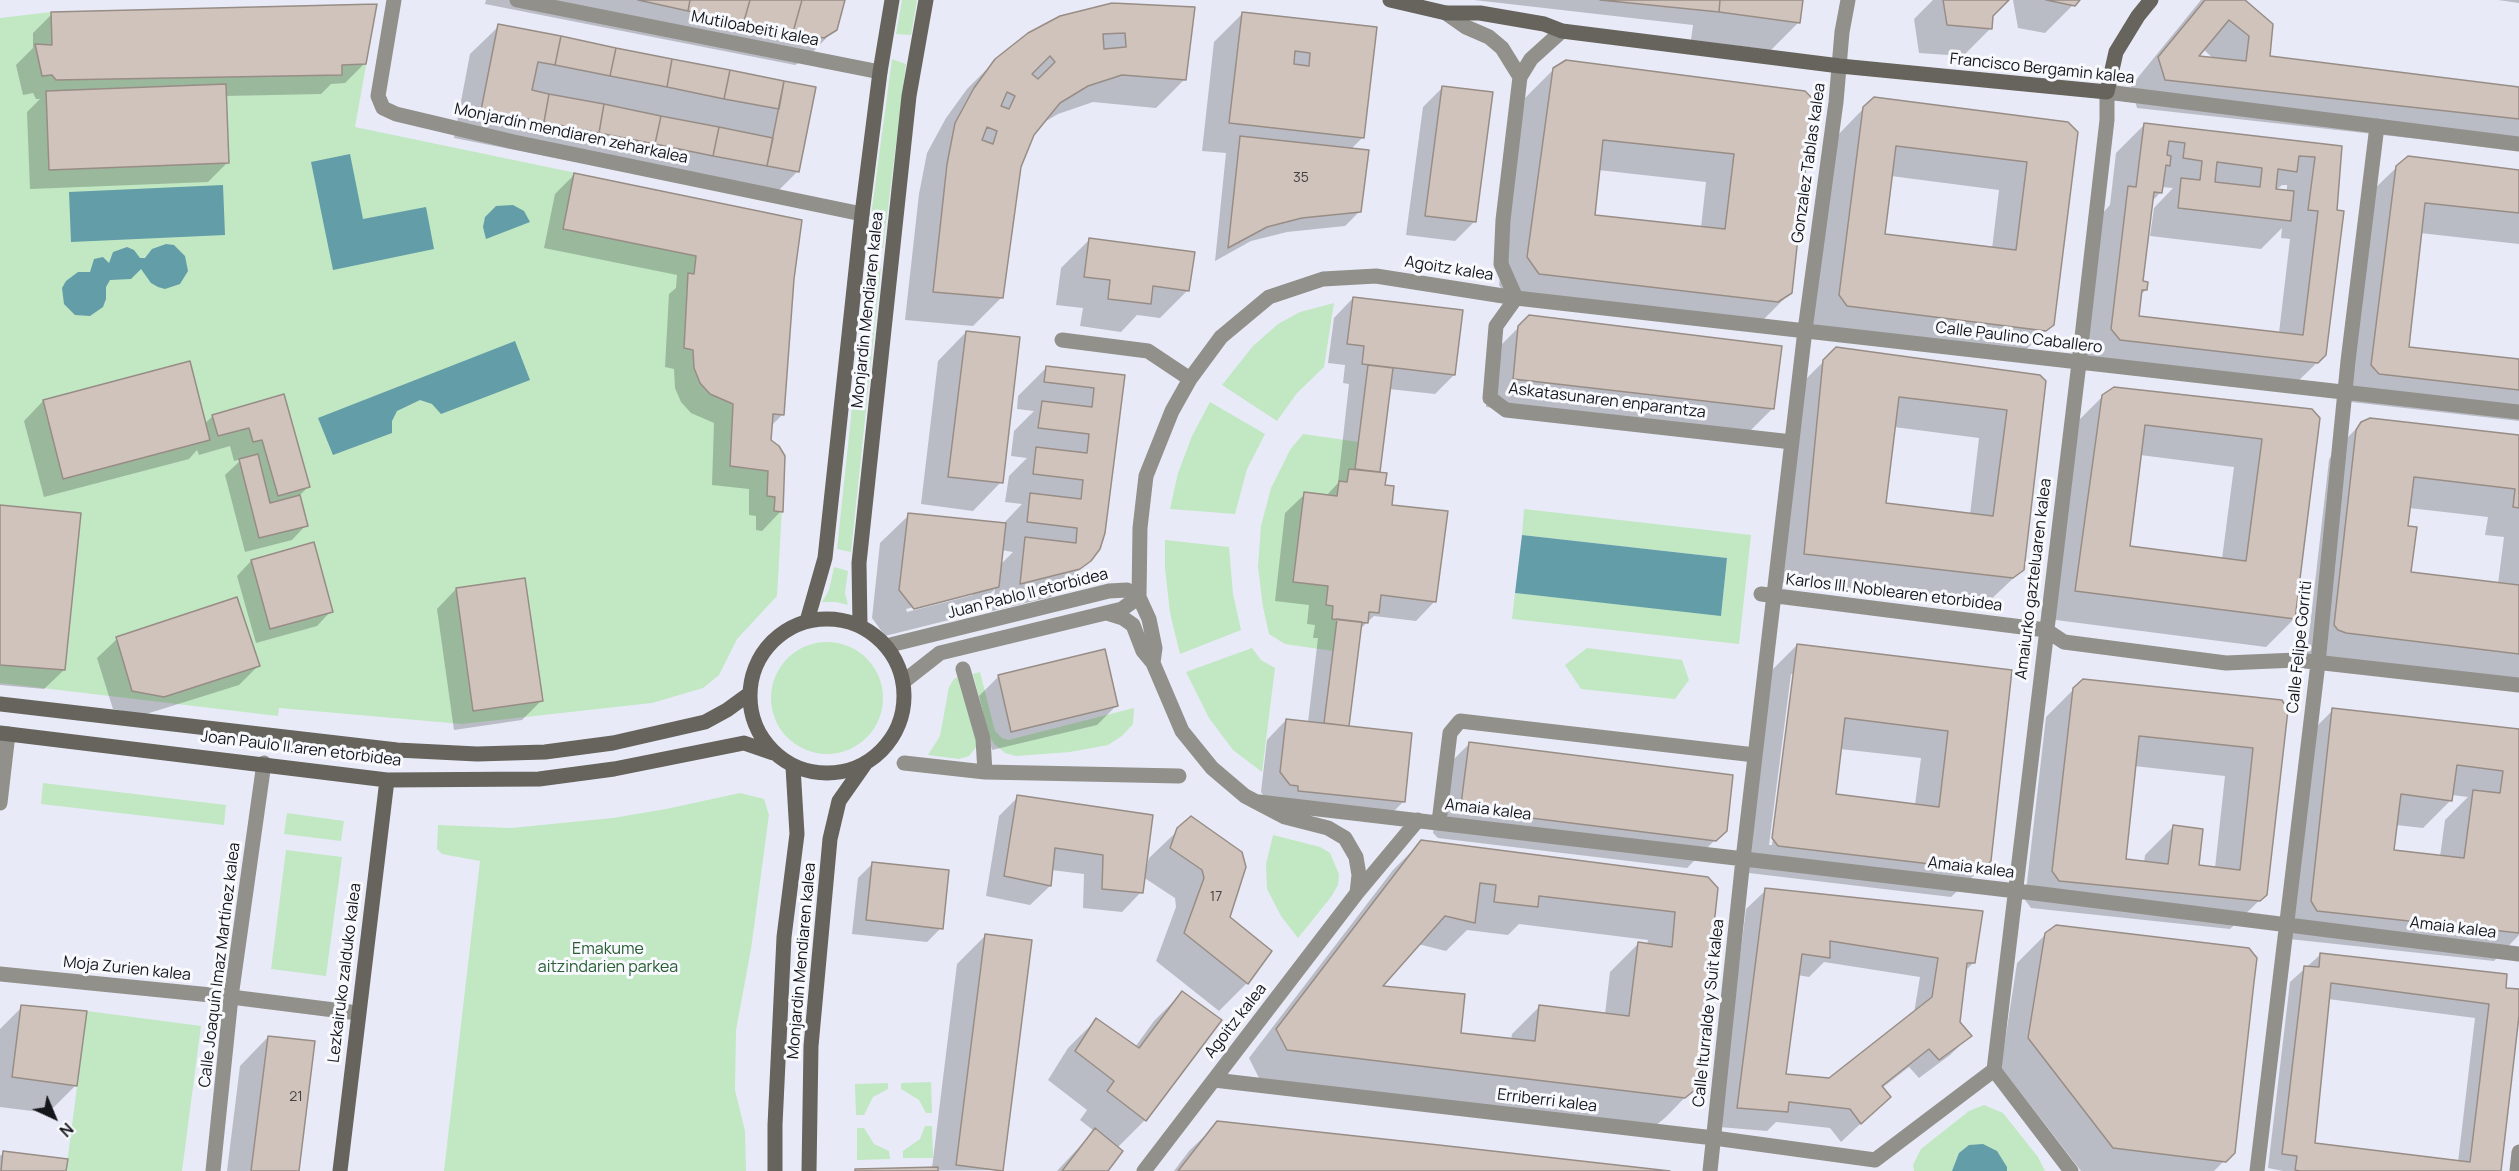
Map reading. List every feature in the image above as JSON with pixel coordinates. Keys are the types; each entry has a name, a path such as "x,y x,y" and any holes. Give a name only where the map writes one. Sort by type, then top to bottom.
{"main road":[{"name":"Monjardin Mendiaren kalea","path":"807,621 825,558 862,213 880,72 892,0"},
{"name":"Monjardin Mendiaren kalea","path":"860,626 860,552 909,96 926,0"},
{"name":"Francisco Bergamin kalea","path":"1390,0 1446,13 1480,13 1544,24 1562,31 1840,66 2107,92"},
{"path":"2107,92 2116,52 2138,16 2151,0"},
{"path":"834,619 860,626 886,646 898,663 903,682 904,706 897,729 884,749 865,764 842,773 817,774 793,767 773,753 762,740 754,724 749,694 752,674 761,656 773,640 789,628 807,621 834,619"},
{"name":"Joan Paulo II.aren etorbidea","path":"0,704 397,750 477,754 544,752 636,738 705,722 728,710 749,694"},
{"name":"Joan Paulo II.aren etorbidea","path":"4,733 264,763 387,780 539,780 614,769 744,743 773,753"},
{"name":"Monjardin Mendiaren kalea","path":"809,1171 811,1046 830,839 839,801 865,764"},
{"name":"Monjardin Mendiaren kalea","path":"775,1171 784,937 797,834 793,767"},
{"name":"Lezkairuko zalduko kalea","path":"340,1171 387,780"}],"street":[{"name":"Monjardín mendiaren zeharkalea","path":"394,0 378,96 382,108 396,114 514,142 862,213"},
{"name":"Mutiloabeiti kalea","path":"517,0 880,72"},
{"name":"Gonzalez Tablas kalea","path":"1805,330 1840,66 1842,32 1848,0"},
{"name":"Francisco Bergamin kalea","path":"1446,13 1466,27 1489,37 1502,48 1520,77"},
{"path":"1520,77 1531,59 1562,31"},
{"name":"Agoitz kalea","path":"1516,298 1501,264 1503,220 1520,77"},
{"name":"Francisco Bergamin kalea","path":"2107,92 2519,144"},
{"name":"Amaiurko gazteluaren kalea","path":"1994,1070 2079,363 2107,120 2107,92"},
{"name":"Calle Felipe Gorriti","path":"2257,1171 2318,663 2345,393 2377,126"},
{"name":"Agoitz kalea","path":"1153,663 1155,648 1149,619 1139,597 1140,528 1146,476 1172,411 1190,379 1221,337 1269,297 1323,279 1376,276 1516,298"},
{"name":"Calle Paulino Caballero","path":"1516,298 2519,412"},
{"name":"Askatasunaren enparantza","path":"1516,298 1496,326 1490,398 1506,410 1792,442"},
{"path":"1743,859 1755,754 1768,595 1792,442 1805,330"},
{"path":"1062,340 1148,351 1190,379"},
{"name":"Juan Pablo II etorbidea","path":"886,646 1109,591 1127,590 1139,597"},
{"name":"Karlos III. Noblearen etorbidea","path":"1768,595 2046,630 2064,642 2215,661 2297,660 2519,685"},
{"path":"903,682 940,653 1122,609 1139,597"},
{"name":"Agoitz kalea","path":"1107,613 1123,618 1133,625 1143,651 1153,663 1182,731 1212,768 1245,796 1285,818 1328,828 1345,838 1356,857 1359,875 1357,893"},
{"path":"963,669 984,739 985,772"},
{"path":"1439,822 1450,733 1460,721 1755,754"},
{"path":"0,803 4,733"},
{"name":"Calle Joaquín Imaz Martínez kalea","path":"213,1171 231,997 264,763"},
{"path":"904,763 985,772 1179,776"},
{"name":"Agoitz kalea","path":"1259,802 1418,820"},
{"name":"Agoitz kalea","path":"1144,1171 1357,893 1418,820"},
{"name":"Amaia kalea","path":"1418,820 2519,954"},
{"name":"Calle Iturralde y Suit kalea","path":"1710,1171 1743,859"},
{"name":"Moja Zurien kalea","path":"0,974 231,997 358,1014"},
{"path":"1879,1166 1994,1070 2071,1171"},
{"name":"Erriberri kalea","path":"1214,1080 1714,1138 1879,1166"},
{"path":"2517,1171 2519,1152"}],"green space":[{"path":"902,0 917,0 911,35 896,34"},
{"path":"377,4 355,127 802,220 794,279 784,415 773,414 771,440 779,446 785,456 777,596 737,639 719,675 703,688 652,703 462,724 279,708 278,716 0,683 0,18 51,12"},
{"path":"892,59 906,64 883,248 867,246"},
{"path":"867,265 881,267 851,552 837,549"},
{"path":"1334,303 1324,367 1297,393 1277,421 1222,385 1253,346 1278,324 1300,312"},
{"path":"1210,402 1265,434 1247,469 1235,514 1170,509 1178,473 1192,436"},
{"path":"1303,434 1359,442 1355,469 1349,469 1347,482 1339,481 1337,496 1293,582 1328,586 1326,605 1333,606 1332,619 1337,619 1333,651 1285,644 1269,634 1263,607 1258,567 1261,526 1271,488 1290,450"},
{"path":"1524,509 1751,535 1739,644 1512,619 1515,593 1721,615 1727,558 1522,535"},
{"path":"1165,540 1229,547 1233,594 1241,630 1180,654 1170,613 1165,568"},
{"path":"834,567 848,571 845,593 848,605 822,602 829,590"},
{"path":"827,642 849,646 867,658 879,676 883,698 879,720 867,738 849,750 827,754 805,750 787,738 775,720 771,698 775,676 787,658 805,646"},
{"path":"1252,648 1261,660 1275,668 1262,772 1233,750 1209,718 1186,672"},
{"path":"1587,648 1682,660 1689,680 1675,699 1581,689 1565,665"},
{"path":"980,672 995,731 1002,738 1008,740 1134,708 1133,724 1122,736 1108,745 1070,752 1016,756 1005,753 994,744 989,735 973,674"},
{"path":"960,676 977,735 977,746 969,756 959,759 928,755 940,736 949,687 954,679"},
{"path":"43,783 226,805 224,825 41,804"},
{"name":"Emakume aitzindarien parkea","path":"740,793 764,799 769,815 751,949 736,1030 735,1090 745,1131 746,1171 444,1171 480,861 442,854 437,849 438,825 511,828 613,818"},
{"path":"287,813 344,821 341,841 284,834"},
{"path":"1273,835 1320,847 1330,853 1339,874 1338,885 1331,897 1298,938 1281,916 1267,889 1266,864"},
{"path":"286,850 342,857 326,976 271,969"},
{"path":"87,1011 201,1026 182,1171 66,1171"},
{"path":"931,1082 932,1113 926,1113 919,1100 901,1089 901,1083"},
{"path":"888,1083 888,1089 873,1097 864,1115 856,1115 855,1084"},
{"path":"1984,1105 2003,1113 2038,1157 2045,1171 1914,1171 1913,1165 1921,1149 1969,1111"},
{"path":"925,1126 932,1126 933,1158 903,1158 903,1151 920,1139"},
{"path":"857,1128 864,1128 874,1144 889,1151 890,1159 857,1160"}],"water":[{"path":"350,154 363,219 426,207 434,249 333,270 311,162"},
{"path":"223,185 225,235 71,242 69,192"},
{"path":"513,205 524,211 530,222 486,239 483,227 485,217 496,206"},
{"path":"166,244 174,245 185,256 188,271 180,284 165,289 158,287 151,283 141,269 131,279 110,280 106,287 103,307 90,316 75,315 64,304 62,288 66,281 78,272 90,272 94,259 103,257 109,263 113,252 127,247 134,250 140,258 145,258 152,249"},
{"path":"515,341 530,380 441,414 432,404 420,400 397,411 392,421 392,433 333,455 318,418"},
{"path":"1522,535 1727,558 1721,616 1515,593"},
{"path":"1983,1144 1997,1151 2007,1171 1952,1171 1959,1153 1969,1145"}],"building":[{"path":"638,0 690,0 688,11"},
{"path":"690,0 750,0 744,21 688,11"},
{"path":"750,0 802,0 793,32 744,21"},
{"path":"802,0 845,0 837,30 824,38 793,32"},
{"path":"1600,0 1720,0 1719,12"},
{"path":"1720,0 1803,0 1800,23 1719,12"},
{"path":"1943,0 2009,0 1993,16 1992,29 1947,25"},
{"path":"2046,0 2080,0 2075,6"},
{"path":"2205,0 2245,0 2273,24 2270,56 2519,87 2519,119 2165,80 2158,57","holes":["2229,20 2249,36 2246,61 2199,56"]},
{"path":"1112,3 1195,7 1186,80 1122,75 1088,86 1060,103 1034,135 1021,167 1003,298 933,292 947,164 955,123 974,88 995,59 1028,33 1060,16","holes":["1125,33 1126,47 1104,49 1103,34","1050,56 1055,62 1038,79 1032,74","1007,92 1015,96 1009,109 1001,106","987,127 997,131 993,144 982,140"]},
{"path":"377,4 366,64 342,65 342,75 56,80 52,75 42,76 35,44 52,45 51,12"},
{"path":"1242,12 1377,27 1364,138 1229,123","holes":["1295,51 1310,53 1309,66 1294,64"]},
{"path":"498,24 561,36 555,65 538,62 532,90 549,94 544,122 481,110"},
{"path":"561,36 616,48 610,76 555,65"},
{"path":"616,48 672,59 667,87 610,76"},
{"path":"672,59 730,70 724,99 667,87"},
{"path":"1566,60 1805,91 1813,99 1792,293 1778,302 1539,274 1527,257 1553,68","holes":["1603,140 1734,154 1725,229 1595,215"]},
{"path":"730,70 784,81 779,109 724,99"},
{"path":"784,81 816,87 799,172 767,166"},
{"path":"226,84 229,163 49,170 46,91"},
{"path":"1442,86 1493,92 1476,222 1425,216"},
{"path":"549,94 604,104 599,133 544,122"},
{"path":"1874,97 2068,122 2078,132 2054,325 2046,331 1847,306 1839,295 1863,107","holes":["1896,146 2027,162 2016,250 1885,234"]},
{"path":"604,104 661,116 655,144 599,133"},
{"path":"661,116 719,127 713,156 655,144"},
{"path":"2144,123 2342,146 2337,210 2344,211 2326,355 2318,363 2120,340 2111,329 2128,186 2136,187","holes":["2169,141 2185,143 2183,158 2202,161 2200,180 2181,178 2178,208 2291,221 2294,191 2276,189 2278,169 2297,172 2299,156 2315,157 2308,210 2318,211 2303,335 2139,316 2142,290 2147,290 2148,282 2143,281 2154,192 2162,193 2166,165 2170,166 2171,156 2167,155","2217,162 2262,168 2260,187 2215,182"]},
{"path":"719,127 773,138 767,166 713,156"},
{"path":"1240,136 1369,150 1361,212 1302,218 1267,227 1228,248"},
{"path":"2408,156 2519,170 2519,213 2425,203 2409,347 2519,359 2519,390 2379,374 2371,365 2396,166"},
{"path":"574,173 802,220 794,279 784,415 773,414 771,440 779,446 785,456 783,512 774,511 775,497 767,496 768,471 730,466 733,404 710,394 700,383 694,368 693,350 684,348 688,273 694,274 696,256 563,229"},
{"path":"1089,238 1195,252 1189,291 1153,286 1151,304 1108,299 1110,280 1084,277"},
{"path":"1353,297 1463,310 1455,375 1362,364 1364,346 1347,344"},
{"path":"1529,315 1782,346 1774,409 1513,379 1518,326"},
{"path":"966,331 1020,337 1003,483 948,477"},
{"path":"1836,347 2040,375 2046,381 2024,570 2013,578 1804,554 1823,360","holes":["1899,397 2007,410 1993,516 1886,503"]},
{"path":"190,361 210,440 63,479 43,400"},
{"path":"1368,365 1393,368 1380,472 1355,469"},
{"path":"1046,366 1125,375 1105,533 1100,549 1091,561 1080,569 1020,584 1025,537 1076,543 1077,528 1027,522 1030,493 1081,499 1083,480 1033,474 1036,447 1087,453 1089,434 1038,428 1042,401 1092,407 1094,388 1044,382"},
{"path":"2114,387 2312,409 2320,418 2295,619 2075,591 2102,395","holes":["2145,425 2262,439 2246,561 2130,546"]},
{"path":"284,394 310,487 278,496 262,440 253,442 249,428 218,436 212,415"},
{"path":"2370,418 2519,435 2519,508 2513,507 2515,489 2414,477 2408,526 2417,527 2411,572 2519,585 2519,654 2346,633 2338,630 2334,625 2356,430 2361,422"},
{"path":"258,454 270,503 300,495 308,526 259,538 239,459"},
{"path":"1349,469 1387,473 1385,485 1394,486 1392,505 1448,511 1436,602 1381,595 1379,613 1369,612 1368,623 1332,619 1333,606 1326,605 1328,586 1293,582 1304,492 1337,496 1339,481 1347,482"},
{"path":"0,505 81,513 65,670 0,665"},
{"path":"908,513 1006,523 999,587 914,609 899,590"},
{"path":"314,542 333,612 270,629 251,560"},
{"path":"525,578 543,701 473,711 456,588"},
{"path":"237,597 260,666 164,697 132,691 116,637"},
{"path":"1337,619 1362,622 1349,726 1324,723"},
{"path":"1797,644 2012,670 1991,861 1981,870 1778,846 1772,838","holes":["1845,718 1948,731 1939,807 1836,794"]},
{"path":"1105,649 1118,706 1011,732 998,675"},
{"path":"2083,679 2282,700 2288,710 2267,895 2260,901 2059,881 2052,871 2073,688","holes":["2139,736 2253,748 2240,870 2199,865 2203,829 2173,825 2168,864 2126,859"]},
{"path":"2332,708 2519,729 2519,933 2317,911 2311,901","holes":["2457,765 2503,771 2500,793 2473,790 2464,858 2394,850 2401,794 2452,801"]},
{"path":"1286,719 1412,733 1405,802 1298,791 1298,786 1290,785 1280,772"},
{"path":"1469,742 1733,775 1727,831 1716,841 1466,810 1461,804"},
{"path":"1017,795 1153,815 1143,893 1102,889 1103,855 1055,848 1051,886 1004,876"},
{"path":"1191,816 1242,852 1246,867 1230,917 1272,951 1248,984 1184,933 1204,878 1202,870 1170,848 1177,828"},
{"path":"1421,840 1708,877 1718,888 1696,1089 1685,1098 1287,1050 1276,1029","holes":["1480,883 1496,885 1494,902 1538,907 1539,896 1675,912 1672,947 1638,942 1629,1016 1539,1005 1535,1041 1461,1033 1465,994 1383,986 1445,916 1475,923"]},
{"path":"872,862 949,870 943,929 866,920"},
{"path":"1765,888 1983,911 1975,963 1967,963 1960,1022 1972,1036 1939,1060 1929,1049 1882,1086 1891,1097 1861,1124 1850,1109 1789,1102 1788,1112 1737,1108","holes":["1830,941 1938,958 1932,997 1829,1078 1786,1074 1802,954 1830,958"]},
{"path":"2056,925 2249,948 2257,958 2235,1153 2226,1162 2113,1148 2028,1038 2045,933"},
{"path":"985,934 1032,940 1003,1171 956,1165"},
{"path":"2320,953 2507,974 2506,988 2519,989 2519,1016 2501,1171 2295,1170 2297,1156 2282,1154 2304,966 2319,967","holes":["2331,983 2489,1004 2470,1162 2315,1143"]},
{"path":"1182,991 1222,1020 1146,1121 1107,1091 1114,1081 1075,1051 1096,1018 1139,1048"},
{"path":"21,1005 87,1011 77,1086 12,1077"},
{"path":"268,1036 315,1041 299,1171 251,1171"},
{"path":"1217,1121 1439,1145 1670,1171 1178,1171"},
{"path":"1095,1128 1123,1151 1108,1171 1062,1171"},
{"path":"3,1151 68,1159 66,1171 1,1171"},
{"path":"938,1167 938,1171 855,1171 855,1169"}]}
